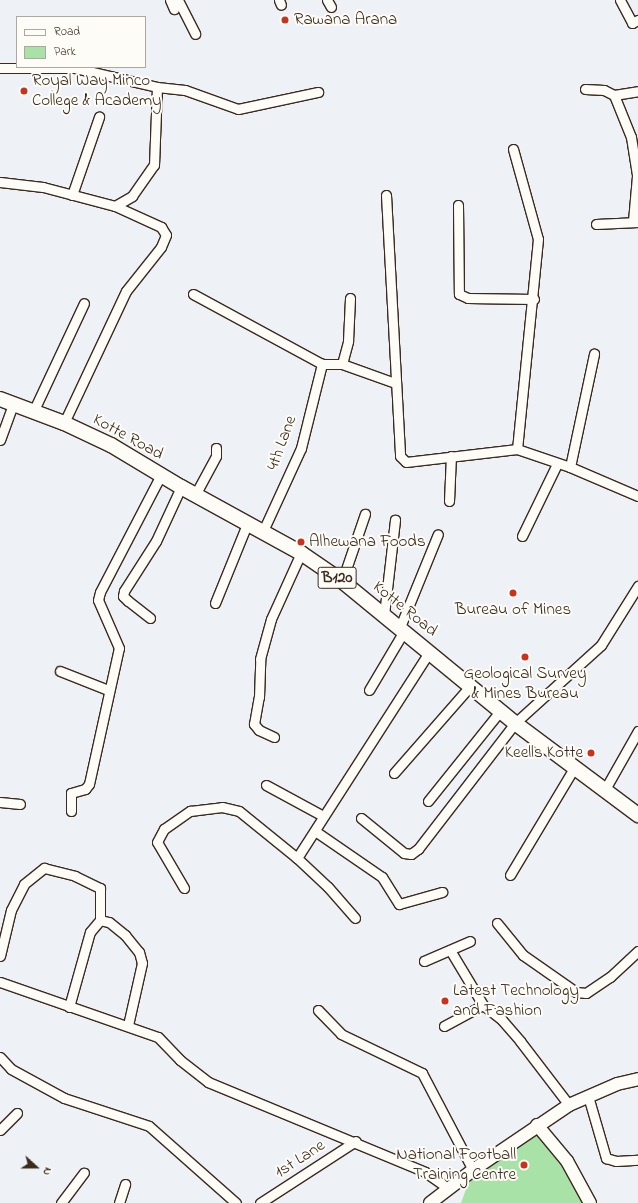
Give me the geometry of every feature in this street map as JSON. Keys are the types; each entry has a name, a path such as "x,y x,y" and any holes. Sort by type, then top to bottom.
{"main road":[{"name":"Kotte Road","path":"6,402 64,423 111,444 181,487 300,552 342,581 515,722 604,791 638,815"}],"street":[{"path":"170,0 174,10"},
{"path":"178,0 195,34"},
{"path":"620,0 632,23 638,20"},
{"path":"0,68 75,68 157,87 185,90 238,109 318,92"},
{"path":"115,206 132,196 154,166 157,87"},
{"path":"585,89 604,90 614,95 638,91"},
{"path":"596,224 636,222 637,176 631,137 614,95"},
{"path":"72,195 99,117"},
{"path":"513,149 538,239 534,299 517,449"},
{"path":"0,182 43,187 115,206 160,227 166,235 161,247 126,291 64,423"},
{"path":"386,195 400,456 406,462 517,449 557,464 570,467 638,496"},
{"path":"458,205 459,294 468,298 534,299"},
{"path":"193,294 322,364 342,364 395,383"},
{"path":"342,364 348,341 350,298"},
{"path":"33,412 84,303"},
{"path":"570,467 594,354"},
{"name":"4th Lane","path":"263,531 301,448 322,364"},
{"path":"0,440 6,402"},
{"path":"195,495 216,456 216,448"},
{"path":"449,501 451,456"},
{"path":"522,536 557,464"},
{"path":"71,811 71,793 86,789 88,784 108,690 119,648 98,600 100,592 161,475"},
{"path":"150,618 123,596 124,591 156,541 181,487"},
{"path":"342,581 365,514"},
{"path":"384,615 395,520"},
{"path":"215,603 248,524"},
{"path":"369,690 402,629 438,534"},
{"path":"274,737 259,730 254,724 259,697 260,659 271,619 300,552"},
{"path":"361,818 404,853 411,854 418,849 515,722 601,645 636,598 638,586"},
{"path":"297,858 429,652"},
{"path":"60,671 108,690"},
{"path":"394,773 471,685"},
{"path":"428,801 501,710"},
{"path":"604,791 638,731"},
{"path":"510,875 574,768"},
{"path":"266,785 323,816"},
{"path":"0,802 20,804"},
{"path":"184,888 157,842 164,829 190,811 222,807 239,811 297,858 328,887 355,918"},
{"path":"314,831 382,877 399,904 442,892"},
{"path":"0,956 11,910 24,884 44,868 75,876 100,888 100,920 90,932 69,1007"},
{"path":"100,920 108,922 125,935 139,952 142,963 128,1025"},
{"path":"497,923 523,955 576,992 586,992 610,977 638,951"},
{"path":"424,961 470,941"},
{"path":"450,950 483,1005 502,1020 516,1036 569,1105"},
{"path":"0,982 69,1007 128,1025 158,1037 180,1060 208,1082 356,1141 425,1172 449,1189"},
{"path":"444,1026 483,1005"},
{"path":"318,1010 342,1034 422,1073 472,1170"},
{"path":"0,1057 11,1069 64,1098 149,1126 236,1203"},
{"path":"430,1203 472,1170 569,1105 588,1096 638,1079"},
{"path":"588,1096 606,1158 616,1161 638,1160"},
{"path":"0,1130 17,1113"},
{"path":"537,1125 567,1161 590,1203"},
{"name":"1st Lane","path":"260,1203 356,1141"},
{"path":"61,1203 84,1173"},
{"path":"119,1203 125,1184"}],"green space":[{"name":"National Football Training Centre","path":"537,1125 590,1203 461,1203 473,1170"}],"place":[{"name":"Rawana Arana","path":"285,20"},
{"name":"Royal Way Minco College & Academy","path":"24,91"},
{"name":"Alhewana Foods","path":"301,542"},
{"name":"Bureau of Mines","path":"513,593"},
{"name":"Geological Survey & Mines Bureau","path":"525,657"},
{"name":"Keells Kotte","path":"591,753"},
{"name":"Latest Technology and Fashion","path":"445,1001"},
{"name":"National Football Training Centre","path":"524,1165"}]}
